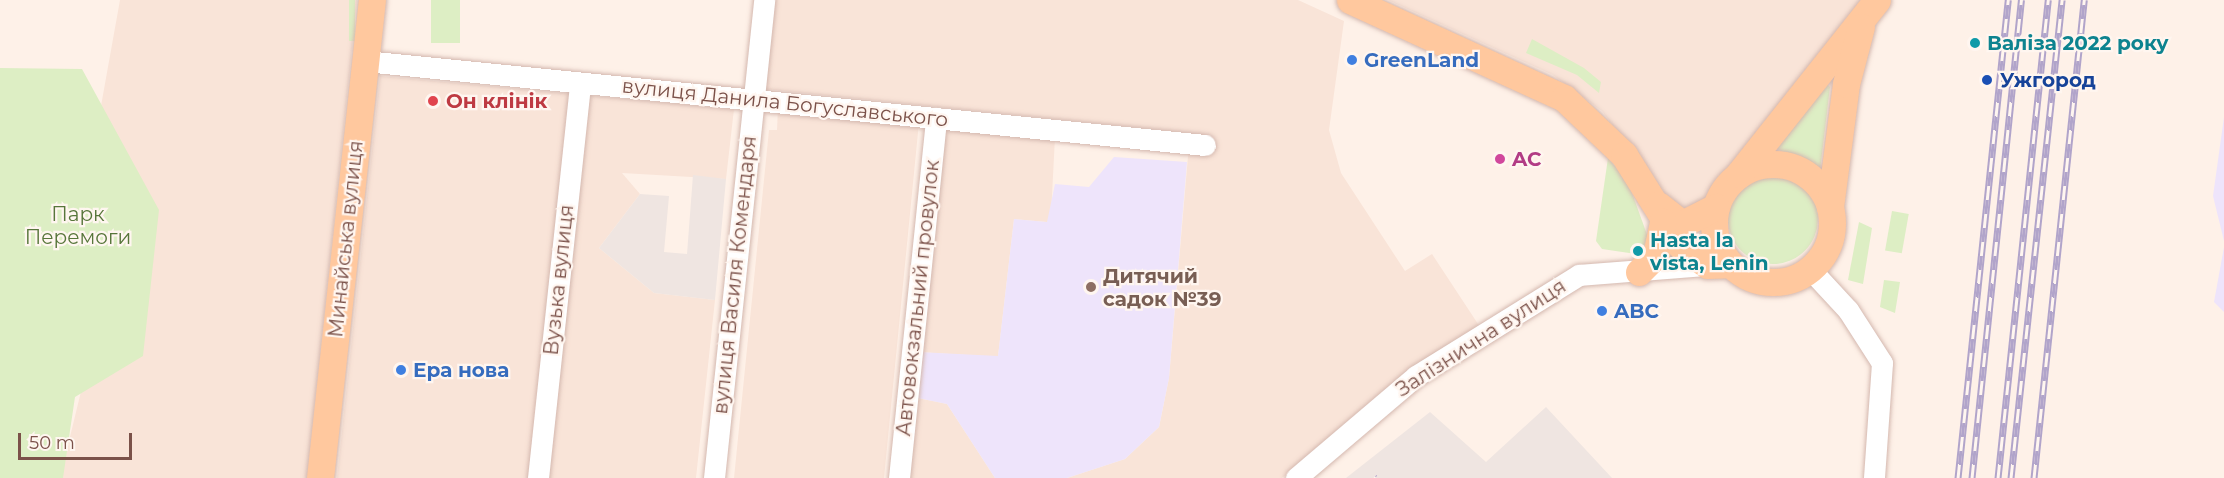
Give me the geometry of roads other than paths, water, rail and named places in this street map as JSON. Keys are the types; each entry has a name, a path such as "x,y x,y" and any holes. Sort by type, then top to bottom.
{"main road":[{"name":"Минайська вулиця","path":"320,478 372,0"},
{"path":"1350,0 1564,98 1605,133 1681,246 1750,277 1773,282 1810,269 1827,247 1846,84 1863,23"},
{"path":"1659,212 1682,224 1716,207 1738,175 1863,23 1877,0"},
{"path":"1738,175 1768,164 1792,167 1813,179 1830,207"},
{"path":"1716,207 1714,232 1719,264"},
{"path":"1639,272 1656,255 1659,212"}],"street":[{"name":"вулиця Василя Комендаря","path":"714,478 764,0"},
{"name":"вулиця Данила Богуславського","path":"365,62 1205,145"},
{"name":"Вузька вулиця","path":"538,478 580,83"},
{"name":"Автовокзальний провулок","path":"899,478 936,118"},
{"name":"Залізнична вулиця","path":"1296,478 1416,376 1578,275 1719,264"},
{"path":"1810,269 1848,310 1882,363 1874,478"}],"railway":[{"path":"1958,478 2008,0"},
{"path":"1972,478 2021,0"},
{"path":"1998,478 2048,0"},
{"path":"2011,478 2062,0"},
{"path":"2034,478 2084,0"}],"place":[{"name":"Валіза 2022 року","path":"1975,43"},
{"name":"GreenLand","path":"1352,60"},
{"name":"Ужгород","path":"1987,80"},
{"name":"Он клінік","path":"433,101"},
{"name":"AC","path":"1500,159"},
{"name":"Hasta la vista, Lenin","path":"1638,251"},
{"name":"Дитячий садок №39","path":"1091,287"},
{"name":"ABC","path":"1602,311"},
{"name":"Ера нова","path":"401,370"}],"park label":[{"name":"Парк Перемоги","path":"78,226"}]}
